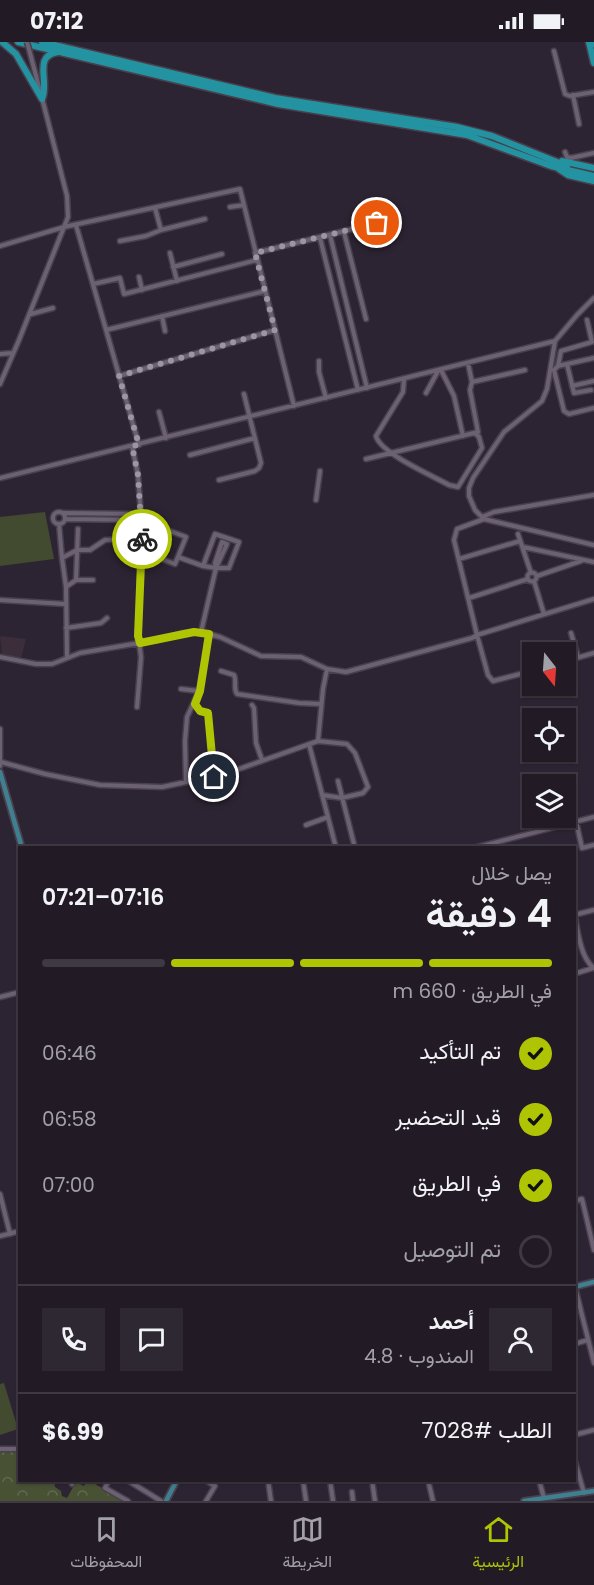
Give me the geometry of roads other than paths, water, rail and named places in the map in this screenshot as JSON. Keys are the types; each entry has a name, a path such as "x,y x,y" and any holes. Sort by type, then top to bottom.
{"highway":[{"path":"2,42 16,54 42,99"},
{"path":"18,42 56,46 275,98 457,127 492,136 552,162 594,172"},
{"path":"42,42 286,106 467,135 558,168 594,172"},
{"path":"589,42 594,63"},
{"path":"42,99 45,90 43,61 56,46"},
{"path":"552,162 575,160 594,172"},
{"path":"558,168 568,175 594,181"}],"main road":[{"path":"0,772 21,846"},
{"path":"576,1287 594,1282"},
{"path":"166,1501 176,1482"},
{"path":"524,1501 594,1491"}],"street":[{"path":"0,384 68,217 67,196 27,42"},
{"path":"554,51 563,90 567,95 594,92"},
{"path":"573,96 579,124"},
{"path":"565,152 567,157 575,160 594,153"},
{"path":"0,246 76,225 240,189 294,406"},
{"path":"230,207 244,205"},
{"path":"155,208 161,230"},
{"path":"120,241 205,219"},
{"path":"255,253 377,223"},
{"path":"76,225 139,445"},
{"path":"344,232 366,319"},
{"path":"330,235 367,388"},
{"path":"320,238 358,390"},
{"path":"170,253 177,281"},
{"path":"173,267 222,254"},
{"path":"93,284 120,278 124,294 257,260"},
{"path":"139,277 142,290"},
{"path":"106,330 265,291"},
{"path":"594,298 555,342 547,389 542,401 504,432 470,483 469,492 471,501 483,518 594,545"},
{"path":"30,314 53,308"},
{"path":"162,316 165,331"},
{"path":"587,320 591,342 561,351 558,366 554,370 564,411 569,414 594,408"},
{"path":"119,376 275,330"},
{"path":"0,478 555,342"},
{"path":"0,354 13,353"},
{"path":"558,366 594,358"},
{"path":"319,361 319,372 326,398"},
{"path":"366,459 475,433 479,429 470,390 472,382 468,363"},
{"path":"567,364 576,394 591,390"},
{"path":"426,393 440,370"},
{"path":"440,370 454,396 463,436"},
{"path":"472,382 525,370"},
{"path":"404,379 403,392 376,436 378,443 449,485 458,487 482,448 479,437 475,433"},
{"path":"572,386 594,381"},
{"path":"219,480 259,468 261,463 244,393"},
{"path":"159,412 166,438"},
{"path":"190,455 255,438"},
{"path":"132,446 138,475 141,514 138,707"},
{"path":"316,500 320,471"},
{"path":"522,674 493,681 488,675 454,540 457,529 494,512 594,495"},
{"path":"67,657 66,587 59,524 53,517 58,512 141,514"},
{"path":"63,513 65,519"},
{"path":"59,524 65,519 141,520"},
{"path":"76,580 78,529"},
{"path":"170,531 186,537 178,557 175,564 159,558 170,531"},
{"path":"178,557 203,566 229,568 239,542 215,534 203,566"},
{"path":"518,534 531,573 528,579"},
{"path":"62,558 77,550 90,550 105,540 126,539"},
{"path":"459,559 520,541"},
{"path":"201,632 216,568 227,544 222,542 215,563 216,568"},
{"path":"523,547 594,562"},
{"path":"544,614 534,581 537,576 583,560"},
{"path":"531,573 537,576"},
{"path":"469,598 528,579 534,581"},
{"path":"66,587 76,580 93,580"},
{"path":"0,600 65,604"},
{"path":"0,657 48,664 67,657 184,633 201,632 261,656 301,657 327,669 345,672 472,638 544,614 594,601"},
{"path":"66,628 100,623 107,618"},
{"path":"572,633 579,657"},
{"path":"186,782 187,717 200,691 209,634"},
{"path":"576,658 594,652"},
{"path":"318,741 327,669"},
{"path":"221,671 234,675 237,694 321,704"},
{"path":"181,689 200,691"},
{"path":"195,704 200,711 208,713 214,777"},
{"path":"252,705 256,743 262,760"},
{"path":"0,729 1,764 100,785 162,787 214,777 318,741 347,744 355,753 368,787 363,793 342,798 322,795"},
{"path":"309,744 335,846"},
{"path":"338,780 354,846"},
{"path":"306,825 328,817"},
{"path":"594,817 576,821 582,848 594,845"},
{"path":"482,846 550,828"},
{"path":"576,915 594,910"},
{"path":"576,920 581,946 593,968 576,973"},
{"path":"0,997 18,992"},
{"path":"0,1194 10,1234"},
{"path":"576,1201 582,1199 594,1250"},
{"path":"0,1236 18,1232"},
{"path":"576,1291 594,1363"},
{"path":"576,1343 588,1340"},
{"path":"576,1434 594,1430"},
{"path":"0,1449 18,1449"},
{"path":"576,1468 584,1492"},
{"path":"108,1482 105,1488 128,1501"},
{"path":"206,1501 215,1486 208,1482"},
{"path":"268,1482 270,1501"},
{"path":"303,1482 306,1501"},
{"path":"330,1482 333,1501"},
{"path":"372,1482 375,1501"},
{"path":"428,1482 433,1501"},
{"path":"540,1482 544,1498"},
{"path":"136,1483 161,1501"},
{"path":"352,1492 353,1501"}]}
